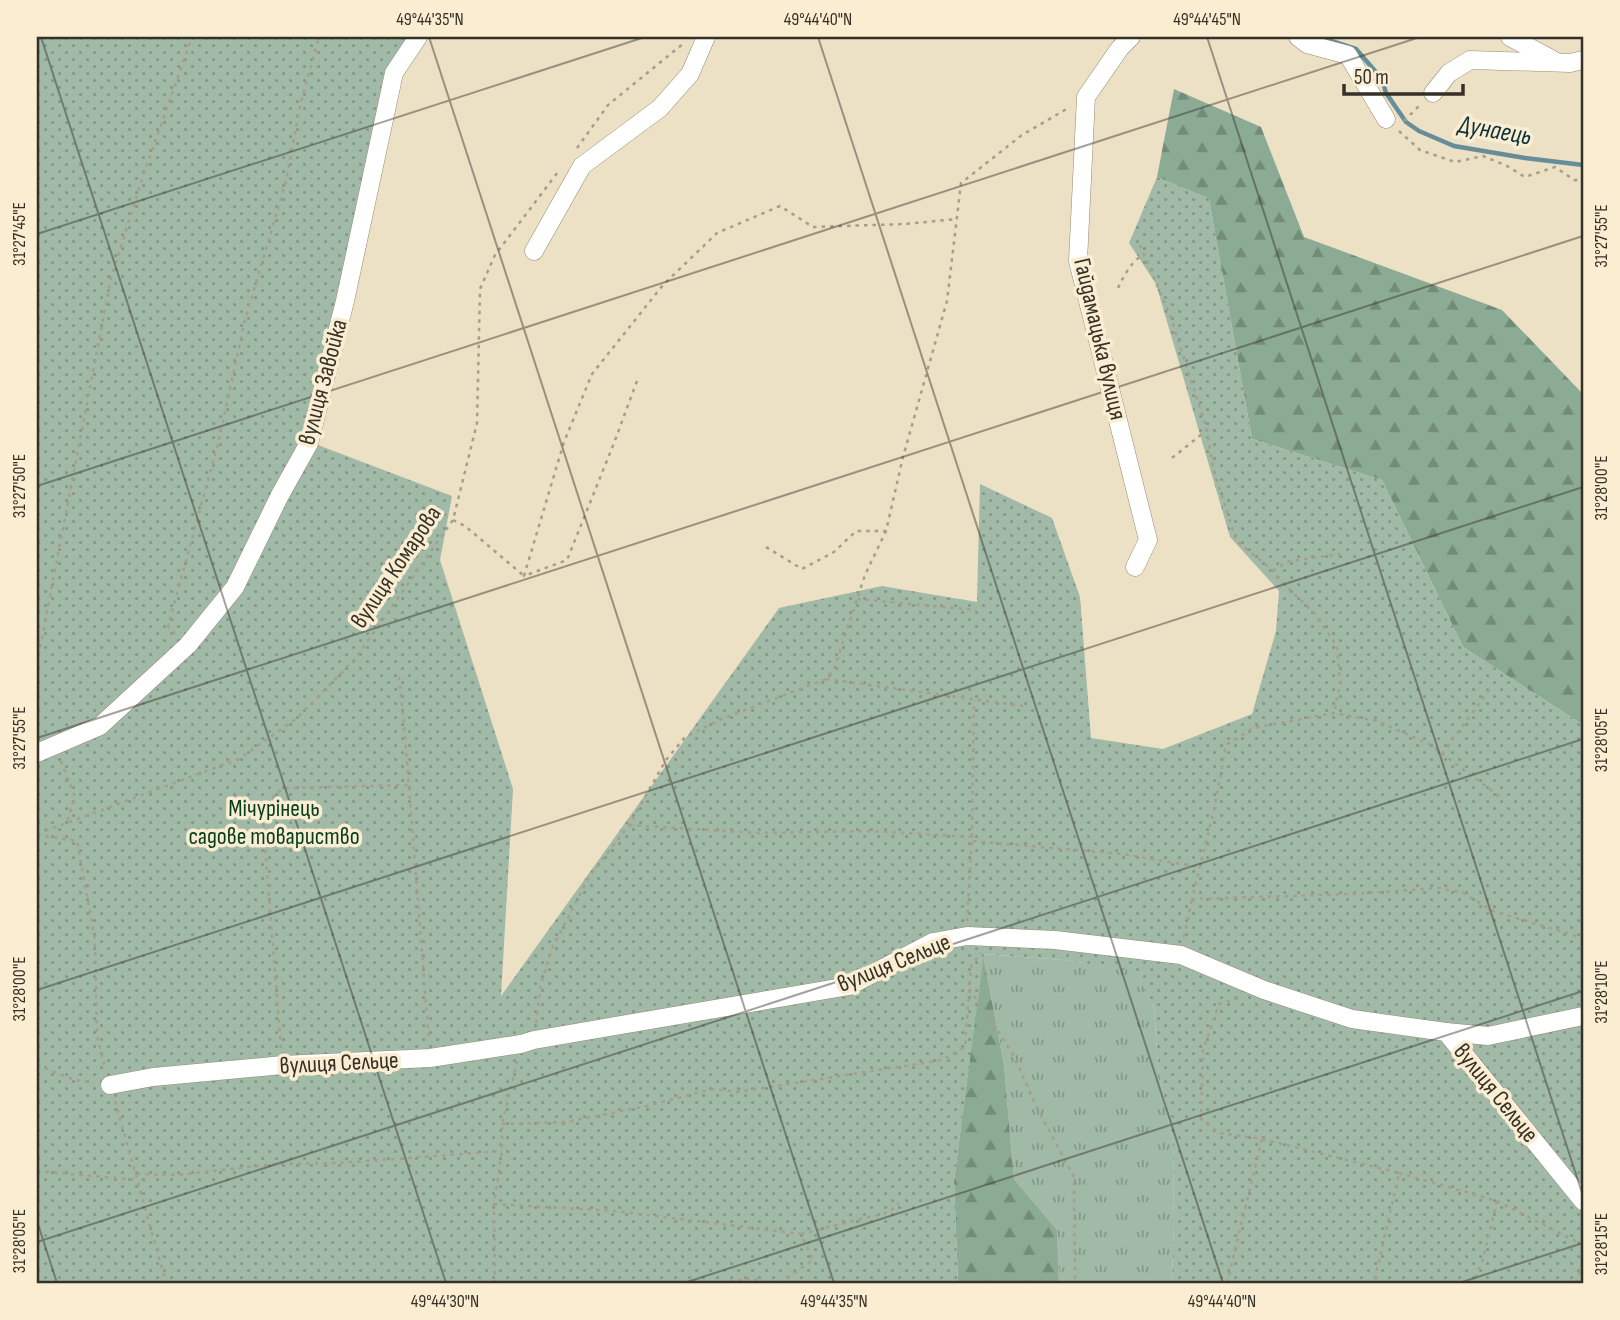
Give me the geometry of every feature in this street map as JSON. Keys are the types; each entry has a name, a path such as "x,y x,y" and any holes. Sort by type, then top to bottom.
{"street":[{"name":"вулиця Завойка","path":"37,753 100,726 188,645 235,587 309,443 345,301 394,73 418,37"},
{"path":"534,251 582,166 660,108 690,74 706,37"},
{"path":"1087,97 1120,48 1131,37"},
{"path":"1297,37 1307,44 1348,55 1393,122"},
{"path":"1510,37 1556,62"},
{"path":"1433,93 1448,73 1471,60 1570,63 1583,60"},
{"name":"Гайдамацька вулиця","path":"1087,97 1078,261 1148,540 1135,567"},
{"name":"вулиця Сельце","path":"110,1085 153,1077 283,1065 430,1058 849,986 933,942 967,936 1055,940 1181,954 1264,990 1352,1019 1446,1032 1583,1201"},
{"path":"1446,1032 1488,1036 1583,1016"}],"path":[{"path":"37,664 111,278 144,173 192,37"},
{"path":"188,645 168,626 218,444 245,320 286,181 300,106 319,37"},
{"path":"576,148 608,105 692,37"},
{"path":"826,679 834,669 865,575 886,531 903,457 947,301 961,183 1022,135 1087,97"},
{"path":"1416,110 1393,122 1420,150 1455,162 1483,156 1525,177 1555,167 1574,180 1583,181"},
{"name":"вулиця Комарова","path":"37,835 239,760 297,718 355,659 453,520 477,423 480,289 495,255 560,170"},
{"path":"524,576 564,443 592,374 663,285 716,233 780,206 813,227 905,224 957,219"},
{"path":"1140,245 1171,318 1208,430 1213,468 1236,540 1273,571 1315,614 1337,646 1340,683 1334,713"},
{"path":"1118,288 1139,256 1144,254"},
{"path":"524,576 567,560 637,381"},
{"path":"1172,458 1208,430"},
{"path":"453,520 465,526 524,576"},
{"path":"766,547 802,569 834,552 856,531 886,531"},
{"path":"1273,571 1286,562 1340,555"},
{"path":"857,599 976,610"},
{"path":"399,677 430,1058"},
{"path":"495,1283 495,1204 502,1151 502,1124 508,1093 528,1042 552,948 589,877 629,825 666,760 685,737 724,718 826,679 1023,706"},
{"path":"1442,754 1492,686"},
{"path":"967,936 972,839 974,699"},
{"path":"1181,954 1226,745 1253,728 1334,713 1377,721 1429,744 1499,796"},
{"path":"55,745 75,797 67,823"},
{"path":"283,1065 261,808 283,788 409,785"},
{"path":"629,825 756,833 871,831 1122,854 1199,867"},
{"path":"37,835 77,841 95,939 97,1035 166,1283"},
{"path":"1192,900 1438,888 1463,893 1493,911 1583,938"},
{"path":"502,1124 566,1122 647,1106 712,1089 737,1092 942,1060 965,1047 971,966 993,937"},
{"path":"969,989 1013,1056 1074,1177 1075,1283"},
{"path":"1264,990 1219,1004 1203,1050 1201,1119 1219,1133 1262,1139 1497,1201 1583,1245"},
{"path":"37,1065 75,1080 110,1085"},
{"path":"1227,1283 1262,1139"},
{"path":"136,1174 179,1175 274,1164 340,1163 502,1151"},
{"path":"37,1171 138,1180"},
{"path":"1374,1283 1399,1173"},
{"path":"1472,1283 1482,1263 1497,1201"},
{"path":"495,1204 616,1211 801,1234 889,1212 899,1203"},
{"path":"780,1283 813,1260 801,1234"},
{"path":"1576,1283 1583,1262"},
{"path":"721,1283 751,1278 768,1283"}],"green space":[{"name":"Мічурінець садове товариство","path":"37,37 418,37 394,73 310,442 452,496 440,560 513,789 501,996 779,608 882,586 977,602 980,484 1052,518 1080,597 1091,738 1163,749 1252,714 1276,631 1279,591 1230,537 1156,284 1129,243 1157,177 1209,198 1252,439 1382,480 1463,647 1580,723 1583,720 1583,1283 1172,1283 1173,1144 1158,1067 1154,1008 1135,971 1063,960 984,954 954,1181 958,1283 37,1283"},
{"path":"1174,89 1261,127 1304,237 1502,310 1583,394 1583,720 1580,723 1463,647 1382,480 1252,439 1209,199 1157,177"},
{"path":"983,954 1063,960 1135,970 1154,1008 1158,1067 1173,1144 1172,1283 1059,1283 1057,1230 1014,1179 1004,1065"},
{"path":"983,954 1004,1065 1014,1179 1057,1230 1059,1283 958,1283 954,1181"}],"waterway":[{"name":"Дунаець","path":"1319,37 1356,49 1382,79 1386,93 1406,122 1419,131 1454,146 1583,165"}]}
